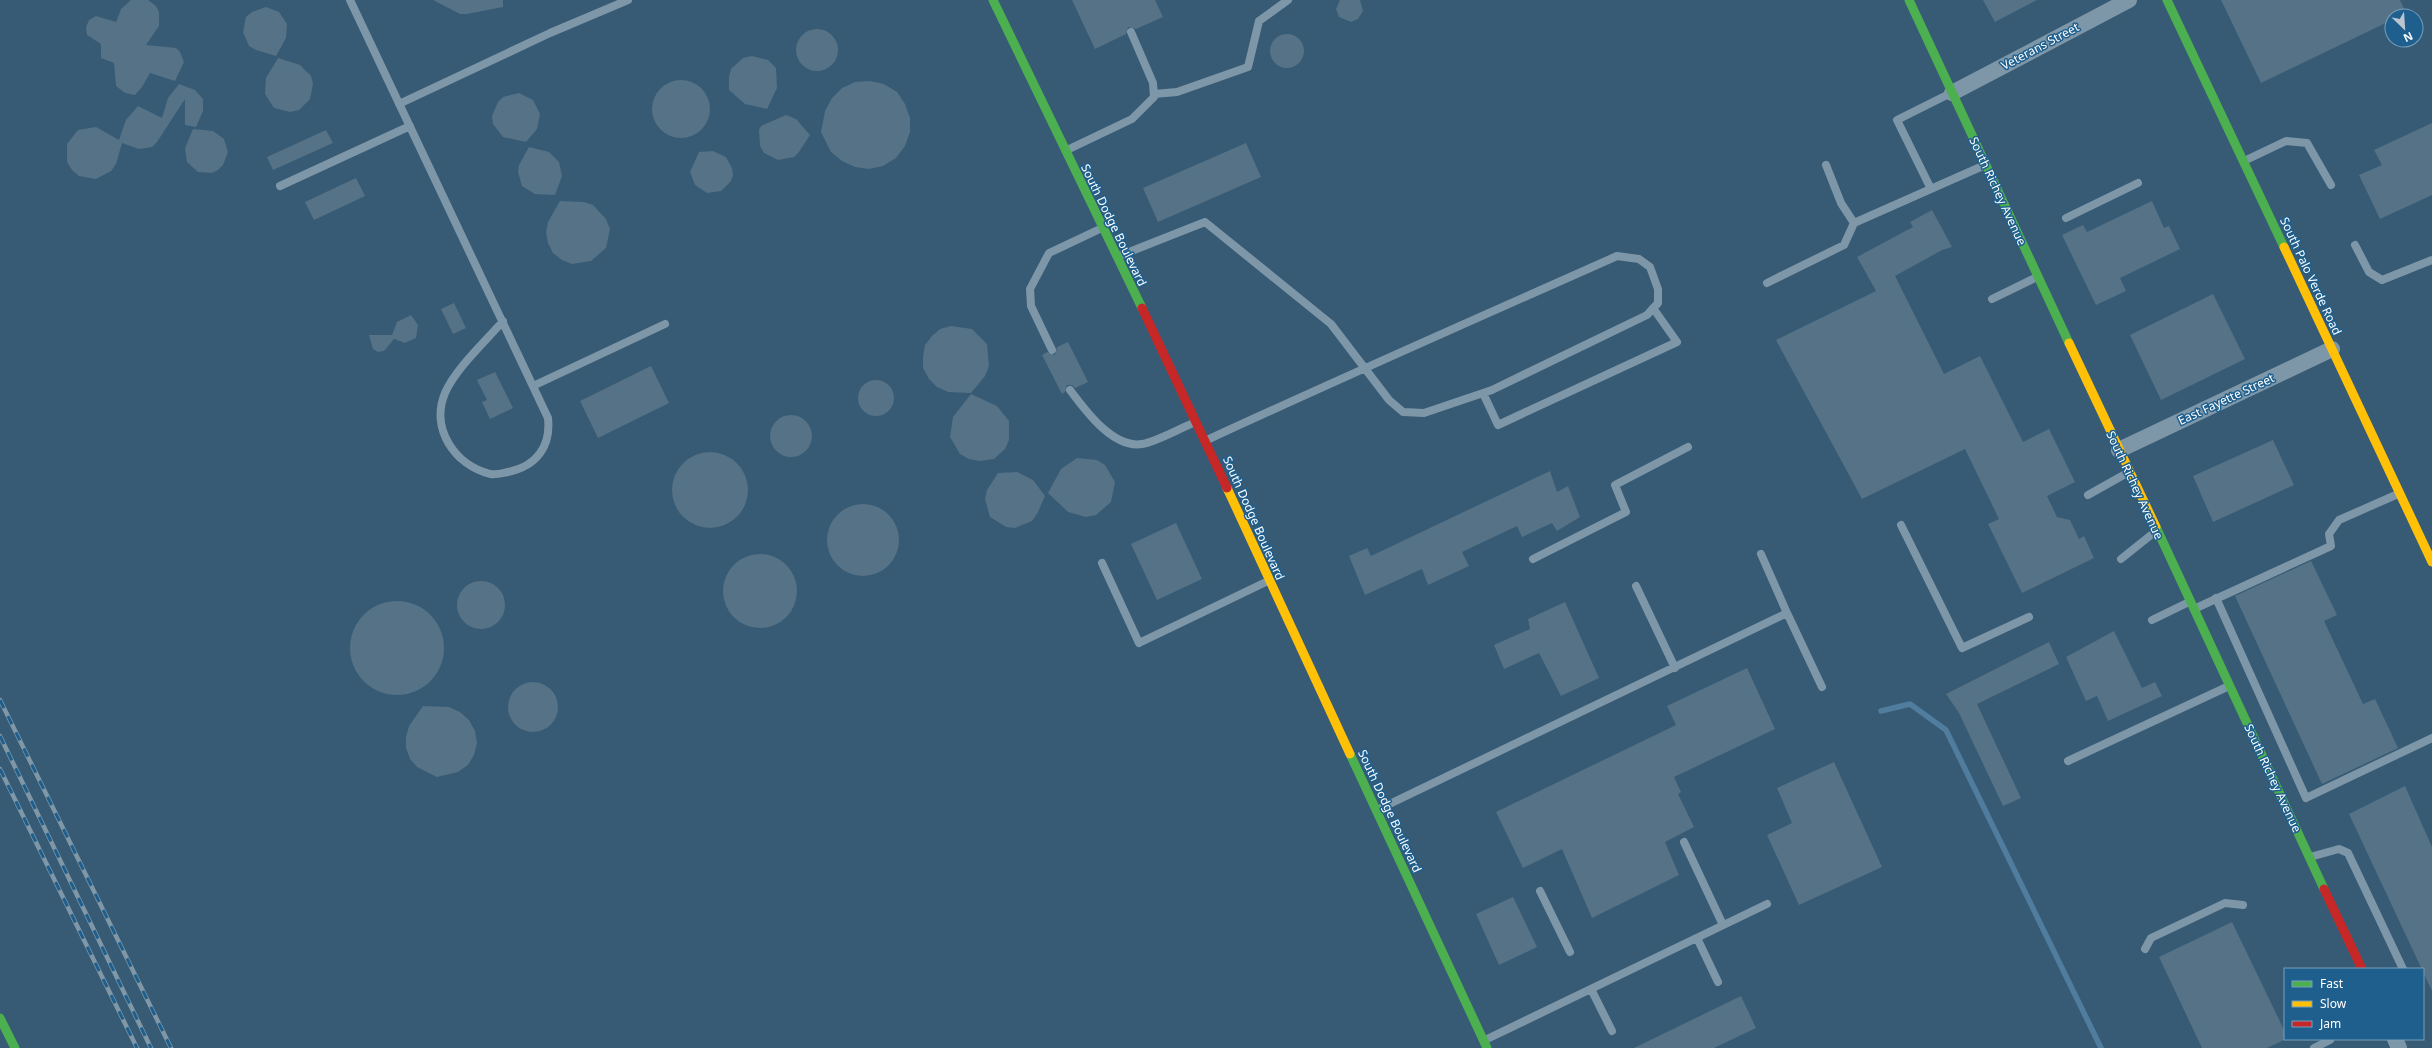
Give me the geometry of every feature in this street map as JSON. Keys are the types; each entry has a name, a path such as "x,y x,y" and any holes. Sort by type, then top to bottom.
{"street":[{"name":"South Dodge Boulevard","path":"993,0 1064,151 1206,440 1268,581 1485,1044"},
{"name":"South Richey Avenue","path":"1908,0 2362,968"},
{"name":"Veterans Street","path":"1952,93 2129,0"},
{"name":"South Palo Verde Road","path":"2167,0 2432,562"},
{"name":"East Fayette Street","path":"2119,450 2332,349"},
{"path":"0,1018 15,1048"}],"lane":[{"path":"350,0 503,321 548,418 550,434 540,456 520,470 492,475 468,466 453,452 444,436 440,415 445,393 455,377 503,321"},
{"path":"399,104 550,33 628,0"},
{"path":"1154,94 1177,92 1248,67 1259,21 1288,0"},
{"path":"1064,151 1132,119 1154,97 1153,83 1131,32"},
{"path":"1931,189 1897,120 1952,93"},
{"path":"280,186 410,126"},
{"path":"2243,161 2286,141 2307,144 2331,185"},
{"path":"1826,165 1841,203 1854,223"},
{"path":"1767,283 1844,245 1854,223 1986,165"},
{"path":"2066,218 2138,182"},
{"path":"1116,257 1205,222 1331,324 1366,368 1388,400 1403,412 1424,413 1483,393 1647,315 1658,303 1658,289 1650,267 1639,258 1618,256 1366,368 1206,440"},
{"path":"1052,350 1031,306 1030,289 1049,253 1102,227"},
{"path":"2355,245 2369,272 2382,280 2432,260"},
{"path":"1992,299 2038,276"},
{"path":"1483,393 1498,425 1677,342 1653,308"},
{"path":"533,386 665,324"},
{"path":"1070,390 1090,418 1120,441 1142,444 1197,421"},
{"path":"1533,559 1626,512 1615,485 1688,447"},
{"path":"2088,495 2130,472"},
{"path":"2152,620 2216,598 2331,546 2329,534 2339,520 2400,493"},
{"path":"1901,525 1962,648 2029,617"},
{"path":"2121,560 2157,530"},
{"path":"1761,554 1822,687"},
{"path":"1102,563 1139,643 1268,581"},
{"path":"1636,586 1675,668"},
{"path":"2216,598 2306,798 2432,738"},
{"path":"1376,811 1787,613"},
{"path":"2068,762 2230,686"},
{"path":"1684,842 1723,925"},
{"path":"2310,857 2339,849 2348,853 2403,968"},
{"path":"1540,891 1570,952"},
{"path":"2145,949 2152,938 2225,903 2243,905"},
{"path":"1485,1044 1591,989 1767,904"},
{"path":"1697,938 1718,982"},
{"path":"1591,989 1612,1031"},
{"path":"2314,1048 2330,1040"}],"building":[{"path":"131,0 148,0 156,6 159,12 159,26 146,45 176,48 180,52 184,62 175,81 150,73 142,87 135,95 125,93 116,86 114,63 101,58 101,44 87,35 86,27 89,20 96,16 116,22 121,9"},
{"path":"433,0 503,0 503,7 460,14"},
{"path":"1072,0 1155,0 1163,17 1136,29 1128,27 1126,34 1095,49"},
{"path":"1340,0 1360,0 1363,11 1358,19 1351,22 1339,17 1336,9"},
{"path":"1983,0 2037,0 1995,22"},
{"path":"2221,0 2400,0 2404,8 2384,8 2384,24 2261,83"},
{"path":"266,7 279,12 287,24 286,38 276,56 256,50 249,46 243,32 246,17 252,12"},
{"path":"817,29 832,35 838,50 832,65 817,71 802,65 796,50 802,35"},
{"path":"1284,34 1290,34 1299,39 1303,45 1303,57 1299,63 1290,68 1284,68 1275,63 1270,54 1270,48 1275,39"},
{"path":"752,56 768,60 776,68 777,88 767,109 745,104 729,90 729,77 731,69 743,58"},
{"path":"278,58 300,65 311,76 313,84 310,99 299,110 290,112 274,108 265,94 266,78"},
{"path":"675,80 687,80 702,88 710,103 710,115 702,130 687,138 675,138 660,130 652,115 652,103 660,88"},
{"path":"870,81 884,84 897,92 905,104 910,118 910,132 905,146 896,158 883,166 869,169 855,167 842,161 831,152 821,132 825,111 832,98 842,88 855,82"},
{"path":"179,84 195,90 203,99 203,111 196,127 185,125 185,99 157,142 152,147 139,149 122,143 116,164 111,171 96,179 79,176 72,170 67,162 67,144 78,130 96,127 119,140 126,120 138,106 162,118 168,98"},
{"path":"519,93 533,100 540,114 537,129 526,142 503,137 493,124 492,116 498,102 503,97"},
{"path":"786,115 796,119 810,135 794,157 778,160 764,153 760,146 759,130 761,126"},
{"path":"2432,123 2432,195 2380,219 2359,175 2382,165 2374,150"},
{"path":"193,129 213,131 224,139 228,152 223,165 218,170 212,173 198,172 187,162 185,148"},
{"path":"326,130 333,143 273,170 267,157"},
{"path":"1246,143 1261,177 1158,222 1143,188"},
{"path":"529,147 549,152 559,162 562,176 555,195 535,194 522,186 518,172 519,165"},
{"path":"713,151 726,157 732,168 733,175 731,181 721,191 707,193 695,185 690,172 699,152"},
{"path":"356,178 365,196 314,220 305,202"},
{"path":"560,201 584,202 593,205 606,219 610,229 606,248 591,261 572,264 562,260 553,253 548,243 546,232 548,222"},
{"path":"2152,201 2164,228 2169,226 2180,249 2120,278 2126,291 2096,305 2062,235 2083,225 2087,232"},
{"path":"1932,210 1952,247 1942,250 1895,276 1944,374 1980,356 2023,442 2049,429 2075,482 2047,496 2057,517 2070,520 2079,539 2084,536 2094,558 2022,593 1988,524 1999,519 1965,449 1862,499 1776,340 1876,291 1857,257 1913,227 1910,222"},
{"path":"2213,294 2245,359 2161,400 2130,335"},
{"path":"454,303 466,328 453,334 441,309"},
{"path":"411,315 418,325 416,338 405,343 394,339 384,351 378,352 373,349 369,335 392,335 397,322"},
{"path":"951,326 972,329 987,344 989,366 985,376 971,393 948,392 937,387 929,379 923,368 925,345 940,329"},
{"path":"1068,342 1088,382 1075,388 1072,385 1067,385 1065,392 1062,394 1042,355 1047,352 1055,355 1057,347"},
{"path":"651,366 669,403 598,438 580,401"},
{"path":"495,372 513,408 490,419 482,402 487,400 477,380"},
{"path":"876,380 886,383 891,388 894,398 891,408 886,413 876,416 866,413 861,408 858,398 861,388 866,383"},
{"path":"971,394 997,406 1009,421 1009,440 1005,449 994,459 979,461 969,459 960,454 950,437 953,417"},
{"path":"787,415 795,415 803,418 809,424 812,436 809,448 803,454 795,457 787,457 779,454 773,448 770,440 770,432 773,424 779,418"},
{"path":"2273,440 2294,485 2213,522 2193,476"},
{"path":"710,452 725,455 737,463 745,475 748,490 745,505 737,517 725,525 710,528 695,525 683,517 675,505 672,490 675,475 683,463 695,455"},
{"path":"1077,458 1097,460 1105,465 1115,482 1111,502 1096,515 1086,517 1068,512 1048,493 1061,469"},
{"path":"1550,471 1557,492 1568,486 1580,517 1557,531 1552,523 1522,537 1517,526 1462,552 1469,566 1428,585 1422,569 1365,595 1349,556 1367,548 1371,556"},
{"path":"1017,472 1033,480 1045,496 1037,514 1032,521 1015,528 1006,527 990,517 985,499 987,490 998,473"},
{"path":"856,504 870,504 877,506 889,514 897,526 899,540 897,554 889,566 877,574 870,576 856,576 849,574 837,566 829,554 827,547 827,533 829,526 837,514 849,506"},
{"path":"1176,523 1202,579 1157,600 1131,544"},
{"path":"760,554 774,557 786,565 794,577 797,591 794,605 786,617 774,625 760,628 746,625 734,617 726,605 723,591 726,577 734,565 746,557"},
{"path":"2311,561 2337,615 2324,621 2363,704 2375,699 2398,748 2322,784 2235,596"},
{"path":"481,581 490,583 498,588 503,596 505,605 503,614 498,622 490,627 481,629 472,627 464,622 459,614 457,605 459,596 464,588 472,583"},
{"path":"397,601 415,605 430,615 440,630 444,648 440,666 430,681 415,691 397,695 379,691 364,681 354,666 350,648 354,630 364,615 379,605"},
{"path":"1565,602 1599,678 1561,696 1539,653 1504,669 1494,645 1530,629 1528,619"},
{"path":"2114,631 2142,688 2155,682 2162,696 2108,721 2097,696 2086,701 2066,657"},
{"path":"2049,642 2059,664 1977,704 2021,798 2003,806 1959,713 1946,694"},
{"path":"1747,668 1775,729 1674,777 1681,792 1678,794 1694,827 1665,842 1679,875 1592,918 1562,849 1523,868 1496,812 1676,725 1667,706"},
{"path":"538,682 543,683 551,689 557,697 557,717 551,725 543,731 528,732 523,731 515,725 509,717 508,702 509,697 515,689 523,683"},
{"path":"423,706 449,707 460,712 469,720 475,731 477,743 474,755 468,765 458,772 437,777 417,767 410,759 406,748 406,737 409,726"},
{"path":"1834,762 1882,867 1799,905 1767,835 1792,823 1777,788"},
{"path":"2405,786 2432,847 2432,991 2424,974 2424,968 2421,968 2349,814"},
{"path":"1513,897 1537,947 1499,965 1476,914"},
{"path":"2232,922 2284,1030 2284,1040 2267,1048 2202,1048 2159,957"},
{"path":"1741,996 1756,1028 1714,1048 1634,1048"}],"waterway":[{"path":"1881,711 1910,704 1946,730 2101,1048"}],"railway":[{"path":"0,700 171,1048"},
{"path":"0,736 151,1048"},
{"path":"0,769 137,1048"}],"traffic: fast":[{"path":"993,0 1142,308"},
{"path":"1909,0 2069,343"},
{"path":"2167,0 2284,247"},
{"path":"2156,527 2324,889"},
{"path":"1350,754 1487,1048"},
{"path":"0,1018 15,1048"}],"traffic: slow":[{"path":"2284,247 2432,562"},
{"path":"2069,343 2156,527"},
{"path":"1227,488 1350,754"}],"traffic: jam":[{"path":"1142,308 1227,488"},
{"path":"2324,889 2362,968"}]}
